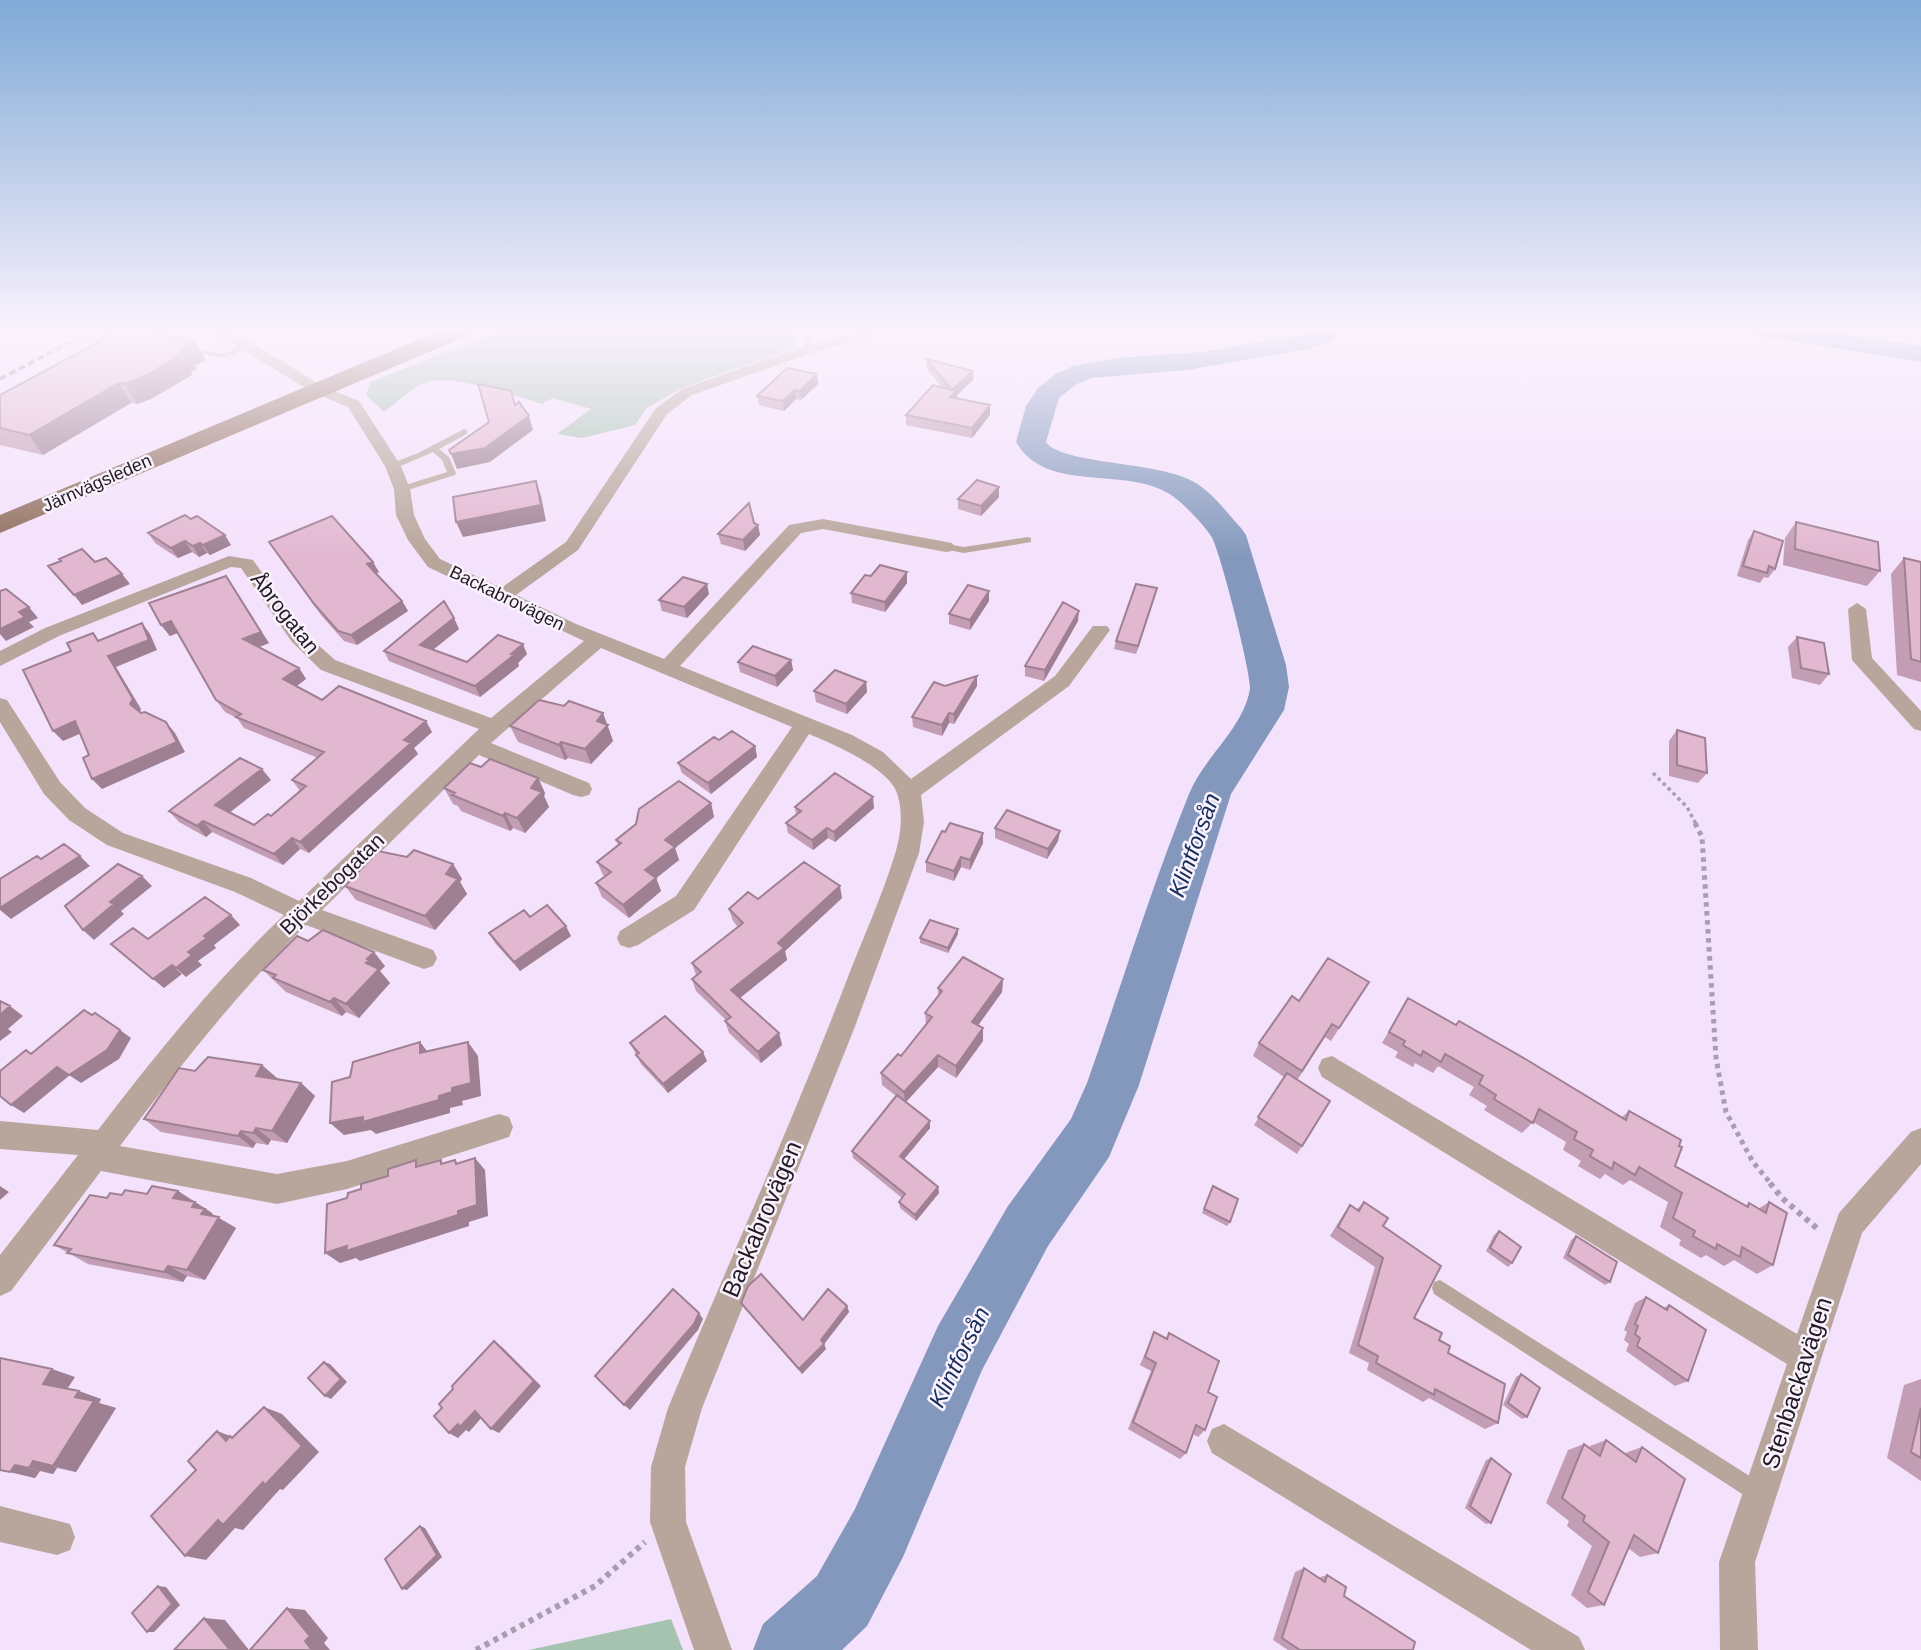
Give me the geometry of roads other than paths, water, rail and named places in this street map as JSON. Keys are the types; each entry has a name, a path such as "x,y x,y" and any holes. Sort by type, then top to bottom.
{"main road":[{"name":"Järnvägsleden","path":"0,525 278,405"}],"street":[{"name":"Backabrovägen","path":"355,405 398,477 405,515 417,540 434,563 598,640 845,740 875,758 898,777 909,792 913,822 908,853 836,1042 685,1408 668,1467 667,1522 709,1640"},
{"path":"502,596 572,545 592,519 661,411 669,405"},
{"path":"668,667 795,529 823,524 946,547"},
{"name":"Åbrogatan","path":"0,659 52,632 229,561 247,564 299,638 328,665 495,727"},
{"path":"1857,609 1862,660 1921,724"},
{"path":"909,792 1062,681 1100,630"},
{"name":"Björkebogatan","path":"0,1280 185,1038 254,960 475,745 598,640"},
{"path":"0,705 52,788 77,814 115,839 243,885 302,913 424,958"},
{"path":"629,938 685,903 806,724"},
{"path":"475,745 581,789"},
{"path":"1332,1068 1805,1357"},
{"path":"0,1135 100,1150 276,1189 346,1175 499,1128"},
{"name":"Stenbackavägen","path":"1739,1650 1737,1562 1850,1224 1921,1142"},
{"path":"1224,1441 1566,1650"},
{"path":"0,1524 57,1537"}],"lane":[{"path":"398,477 434,449 464,432"},
{"path":"398,477 452,473 446,459 434,449"},
{"path":"946,547 964,550 1028,540"},
{"path":"1440,1288 1760,1494"}],"waterway":[{"name":"Klintforsån","path":"789,1650 842,1601 879,1533 960,1348 1028,1226 1090,1138 1113,1085 1211,791 1264,710 1270,687 1267,665 1229,535 1188,492 1162,480 1055,462 1037,452 1031,442 1042,405"}]}
